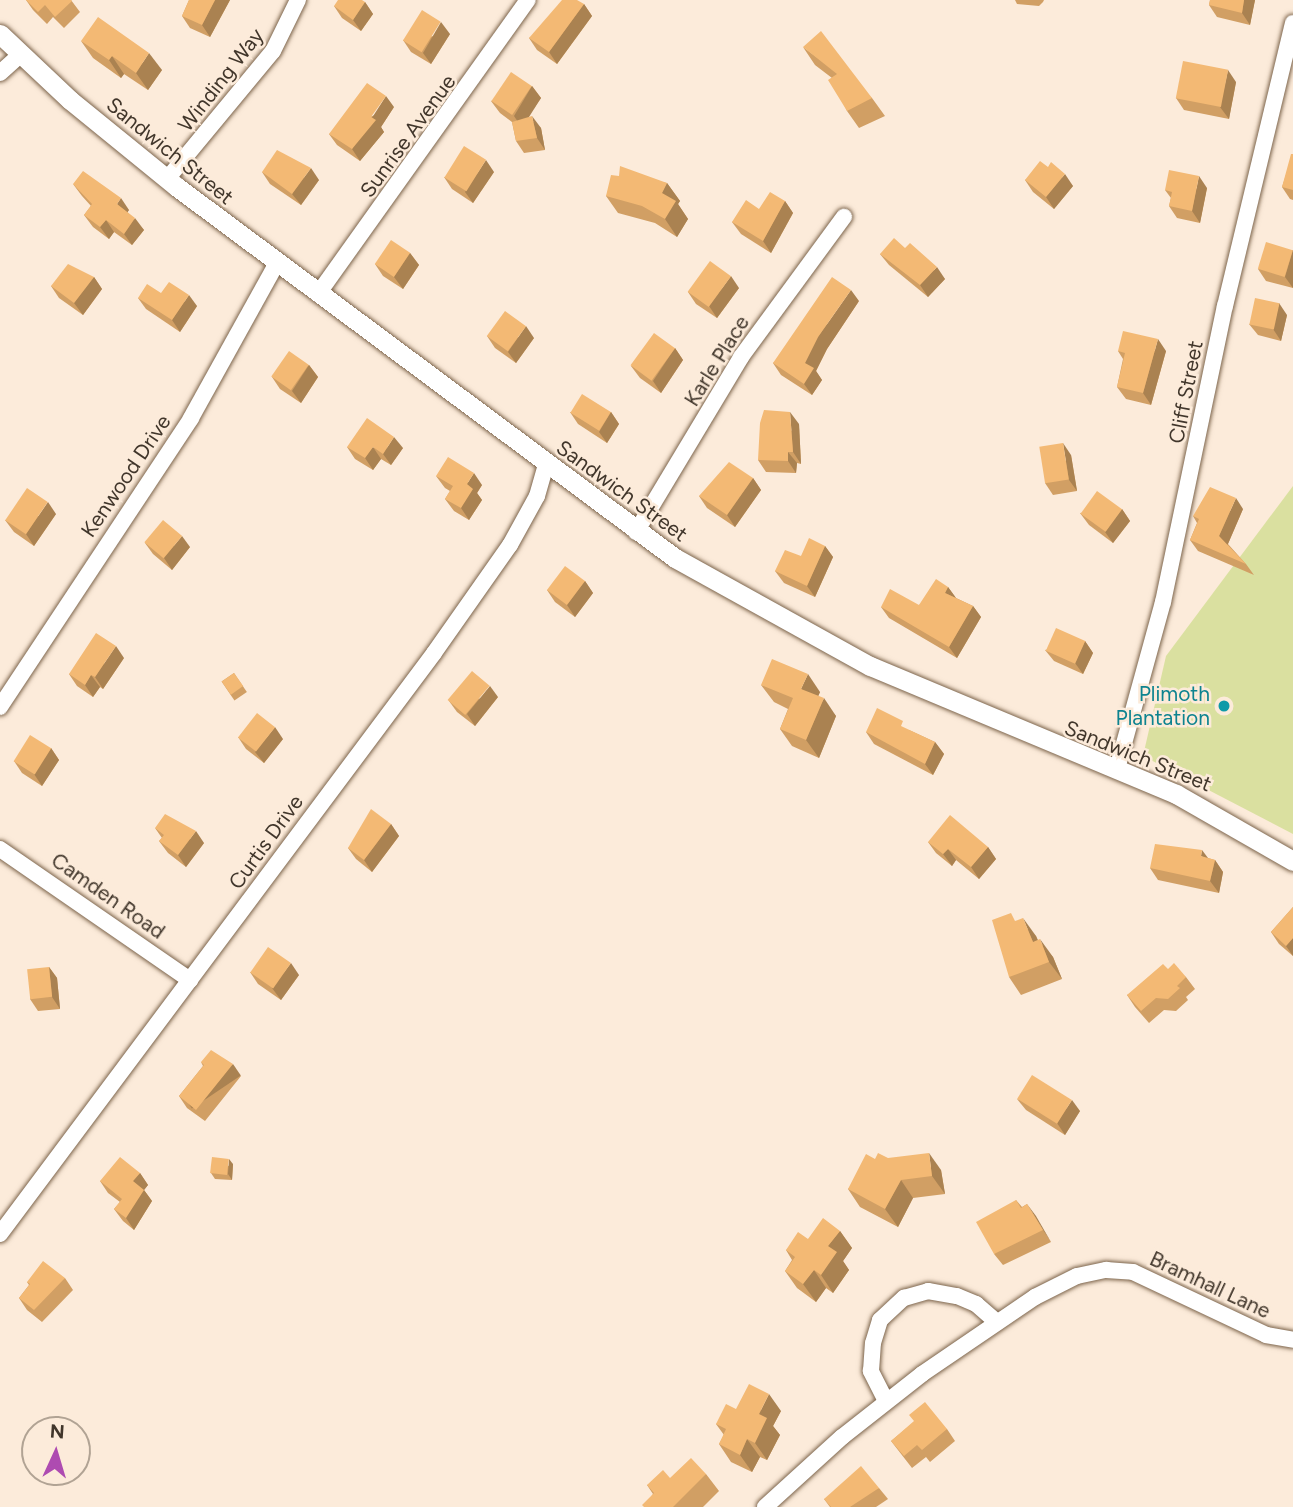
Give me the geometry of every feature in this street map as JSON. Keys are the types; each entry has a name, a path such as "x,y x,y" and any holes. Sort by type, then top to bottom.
{"street":[{"name":"Winding Way","path":"167,179 274,51 298,0"},
{"name":"Sunrise Avenue","path":"318,294 528,0"},
{"name":"Cliff Street","path":"1117,769 1163,602 1225,306 1293,23"},
{"name":"Sandwich Street","path":"0,34 167,179 636,532 738,596 852,657 990,720 1117,769 1214,812 1293,861"},
{"path":"0,73 21,54"},
{"name":"Karle Place","path":"636,532 741,357 844,217"},
{"name":"Kenwood Drive","path":"0,706 191,418 277,263"},
{"name":"Curtis Drive","path":"0,1234 510,545 537,496 546,465"},
{"name":"Camden Road","path":"0,849 190,980"},
{"name":"Bramhall Lane","path":"765,1507 886,1401 997,1322 1077,1276 1107,1270 1133,1272 1266,1335 1293,1340"},
{"path":"886,1401 872,1371 873,1343 880,1320 904,1298 928,1291 957,1296 976,1304 997,1322"}],"green space":[{"name":"Plimoth Plantation","path":"1293,486 1293,834 1143,756 1166,656"}],"building":[{"path":"26,0 72,1 55,17 45,5 38,12"},
{"path":"189,0 215,0 202,25 182,16"},
{"path":"338,0 365,2 353,20 334,6"},
{"path":"562,0 577,0 584,4 549,52 529,38"},
{"path":"1210,0 1244,0 1242,13 1209,5"},
{"path":"422,10 441,22 422,52 403,41"},
{"path":"98,17 149,53 136,73 112,56 109,60 81,41"},
{"path":"821,31 872,98 847,111 828,80 837,74 803,47"},
{"path":"1183,61 1228,70 1221,107 1176,98"},
{"path":"511,72 532,86 512,115 491,101"},
{"path":"367,83 386,96 371,117 376,120 352,149 329,134"},
{"path":"532,116 537,138 516,141 512,122"},
{"path":"464,146 486,160 466,191 444,177"},
{"path":"277,150 311,168 292,194 262,172"},
{"path":"1293,154 1293,190 1282,187"},
{"path":"1040,161 1048,167 1051,162 1065,174 1046,197 1025,180"},
{"path":"620,166 667,183 662,193 676,201 665,219 642,206 606,196 611,175 619,176"},
{"path":"1169,170 1199,176 1192,211 1169,206 1172,192 1165,190"},
{"path":"83,171 121,198 117,204 135,218 124,234 106,220 100,227 84,215 92,204 73,184"},
{"path":"770,192 785,201 763,241 732,222 746,200 759,209"},
{"path":"894,238 905,248 910,243 937,267 920,285 880,254"},
{"path":"391,240 410,253 394,277 375,264"},
{"path":"1266,242 1293,250 1285,277 1258,269"},
{"path":"710,261 731,276 709,307 688,292"},
{"path":"68,264 94,277 74,303 51,286"},
{"path":"832,277 851,290 818,337 805,363 814,368 804,384 773,363"},
{"path":"169,282 189,295 172,320 138,298 147,284 161,293"},
{"path":"1255,298 1279,303 1274,330 1249,324"},
{"path":"505,311 526,326 508,351 487,336"},
{"path":"1123,331 1158,339 1143,393 1117,387 1125,353 1118,351"},
{"path":"654,333 675,348 652,381 630,365"},
{"path":"289,351 309,365 291,390 271,376"},
{"path":"582,394 611,412 599,431 570,413"},
{"path":"764,410 790,412 793,452 788,452 788,461 758,460 760,423"},
{"path":"367,418 394,437 383,454 373,447 365,458 347,447"},
{"path":"1063,443 1069,480 1045,483 1039,447"},
{"path":"448,457 474,473 467,484 473,489 461,508 445,499 453,486 436,476"},
{"path":"729,462 753,478 727,515 699,496"},
{"path":"1210,487 1236,498 1219,536 1246,564 1190,540 1199,519 1193,516"},
{"path":"27,488 48,502 26,534 5,520"},
{"path":"1097,491 1122,509 1106,532 1081,514"},
{"path":"163,520 182,536 164,558 144,542"},
{"path":"809,538 825,546 807,586 775,571 785,550 801,556"},
{"path":"565,566 585,581 567,605 547,590"},
{"path":"936,579 948,587 945,593 973,606 949,647 881,607 890,589 919,605"},
{"path":"1056,628 1085,641 1075,664 1046,651"},
{"path":"96,633 116,646 95,677 91,675 85,685 69,674"},
{"path":"772,659 808,674 801,689 824,698 806,740 780,729 793,698 761,685"},
{"path":"472,671 490,686 465,715 448,700"},
{"path":"234,673 243,686 231,695 222,682"},
{"path":"877,708 903,721 901,726 935,742 925,764 866,732"},
{"path":"257,713 275,727 256,752 238,737"},
{"path":"30,735 51,748 35,775 14,761"},
{"path":"371,809 391,824 364,860 348,848"},
{"path":"165,814 196,831 178,855 159,841 164,835 155,828"},
{"path":"950,815 988,847 971,867 948,849 943,854 928,842"},
{"path":"1155,844 1202,850 1201,856 1215,860 1210,881 1150,868"},
{"path":"1293,907 1293,938 1286,946 1271,932"},
{"path":"1011,913 1015,921 1023,918 1033,942 1040,939 1049,962 1009,977 992,920"},
{"path":"268,947 291,963 273,988 250,972"},
{"path":"1174,963 1186,977 1177,986 1180,988 1168,999 1156,998 1141,1011 1127,995 1163,964 1168,969"},
{"path":"49,967 52,997 30,999 27,969"},
{"path":"211,1050 233,1064 196,1110 179,1096 204,1065 201,1062"},
{"path":"1032,1075 1072,1100 1057,1124 1017,1099"},
{"path":"878,1153 888,1158 929,1153 932,1176 901,1180 885,1209 848,1189 866,1154 875,1159"},
{"path":"120,1157 140,1173 133,1181 144,1190 126,1218 114,1209 122,1199 100,1181"},
{"path":"212,1157 229,1159 227,1175 210,1173"},
{"path":"1016,1200 1021,1208 1027,1204 1043,1230 994,1254 976,1222"},
{"path":"823,1218 840,1231 828,1246 837,1252 821,1275 814,1270 803,1284 785,1271 795,1257 786,1250 798,1232 808,1239"},
{"path":"43,1261 65,1278 34,1310 19,1298"},
{"path":"749,1384 769,1394 759,1414 767,1418 755,1443 747,1439 740,1455 719,1444 726,1429 716,1424 726,1404 736,1409"},
{"path":"925,1402 947,1429 922,1450 917,1445 904,1456 891,1441 914,1421 909,1415"},
{"path":"691,1458 706,1474 673,1507 642,1505 654,1493 647,1485 663,1470 670,1478"},
{"path":"861,1466 879,1488 850,1507 831,1507 824,1499"}],"place":[{"name":"Plimoth Plantation","path":"1224,706"}]}
